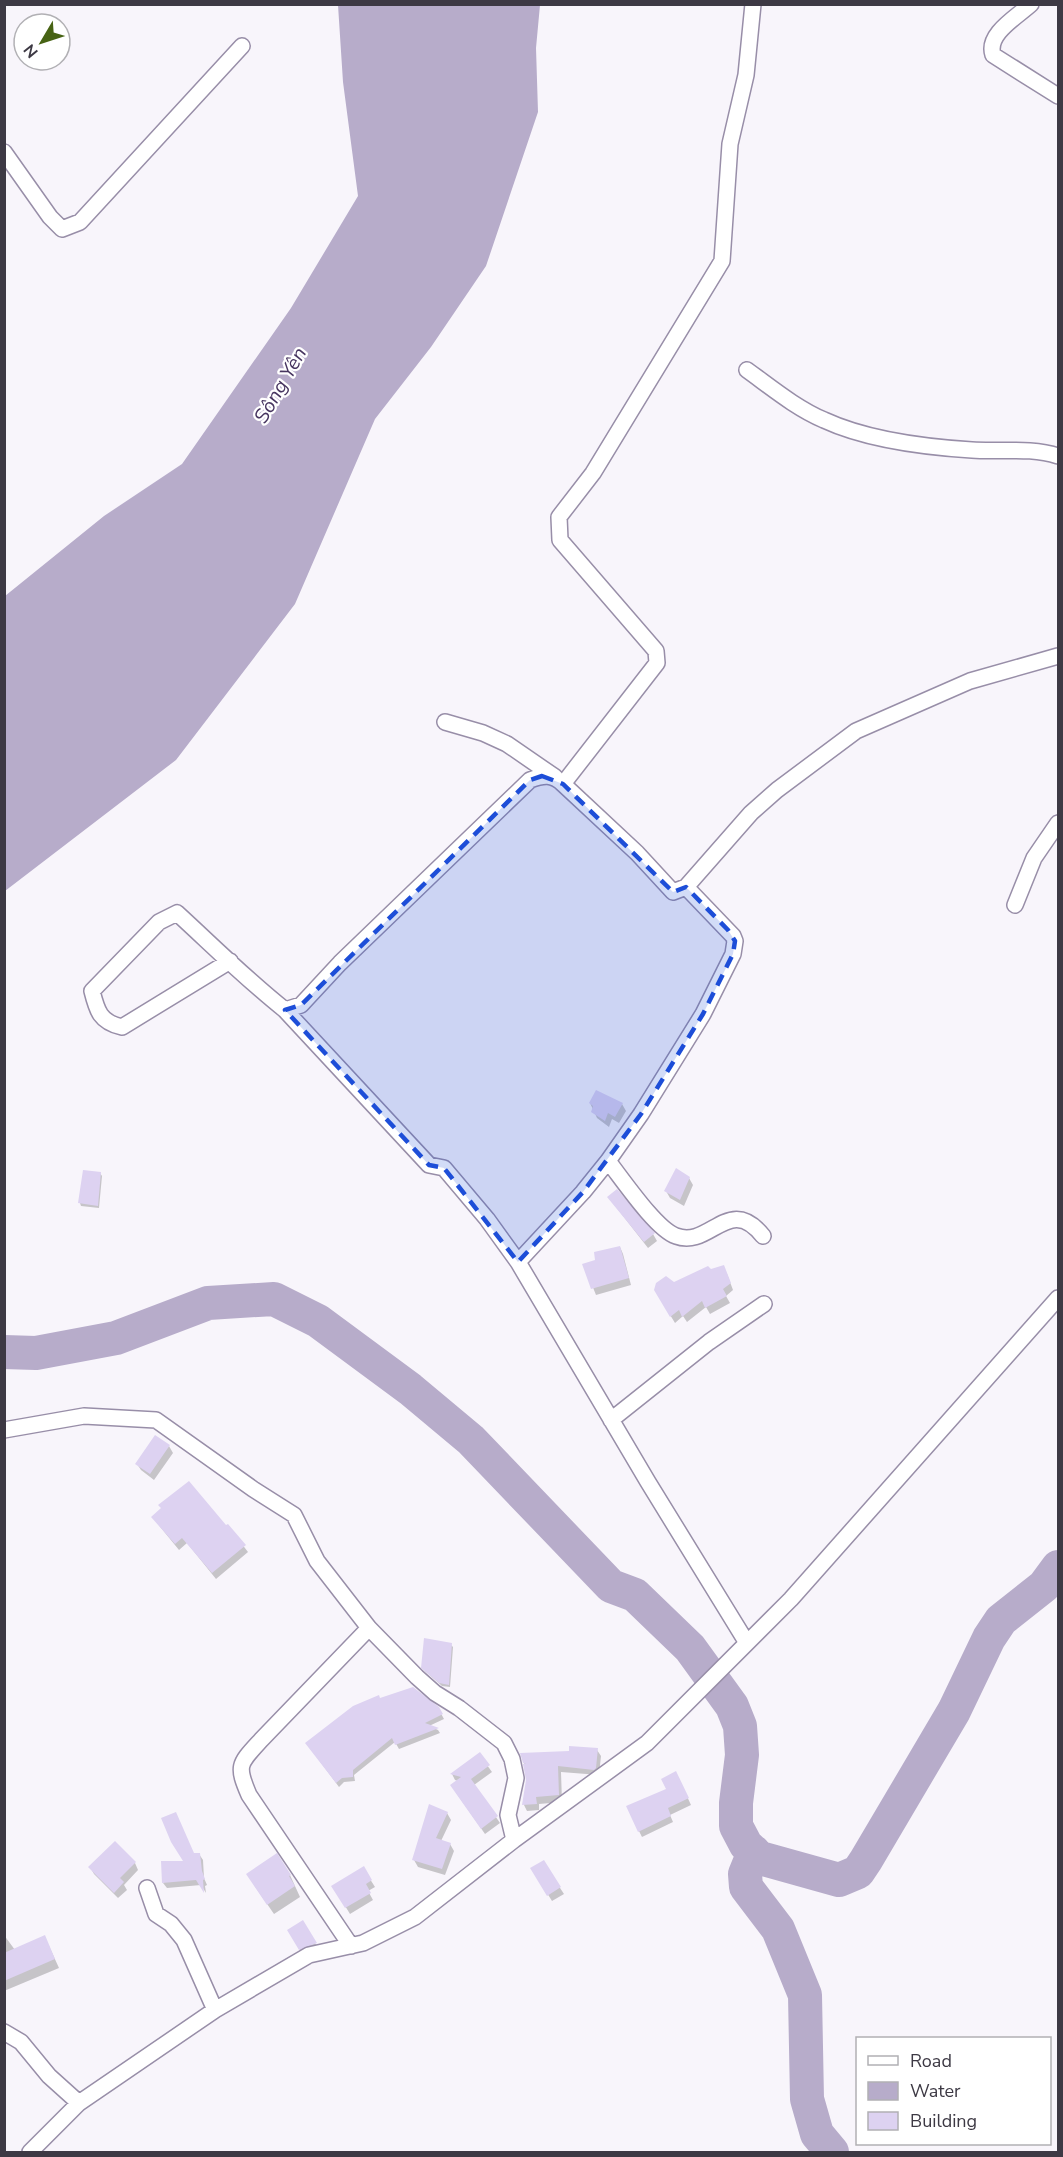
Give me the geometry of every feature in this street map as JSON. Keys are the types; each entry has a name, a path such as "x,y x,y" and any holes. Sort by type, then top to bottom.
{"street":[{"path":"559,780 657,663 656,651 560,540 558,517 593,473 722,261 730,144 746,75 753,4"},
{"path":"1031,4 994,38 990,48 993,55 1059,96"},
{"path":"4,152 50,217 62,229 80,222 242,46"},
{"path":"747,370 787,399 822,420 840,427 920,445 973,450 1046,452 1059,456"},
{"path":"445,722 483,733 507,744 559,780 637,853 673,892 686,887 751,813 777,790 856,731 970,681 1059,656"},
{"path":"285,1010 301,1005 340,963 530,780 542,776 559,780"},
{"path":"1015,904 1034,858 1059,823"},
{"path":"518,1262 583,1192 641,1114 703,1014 733,954 735,941 733,936 686,887"},
{"path":"230,961 122,1027 108,1023 97,1010 92,991 159,922 177,913 230,961 254,985 285,1010 429,1165 444,1168 487,1219 518,1262 747,1643"},
{"path":"608,1161 658,1223 668,1232 687,1239 736,1219 749,1222 763,1236"},
{"path":"30,2152 79,2103 214,2010 309,1955 363,1943 415,1917 514,1840 646,1743 791,1599 1059,1298"},
{"path":"611,1420 709,1342 764,1304"},
{"path":"4,1430 84,1416 156,1420 252,1489 294,1515 317,1561 369,1628 435,1693 459,1708 504,1743 512,1759 516,1778 508,1815 514,1840"},
{"path":"351,1946 249,1795 240,1774 247,1756 369,1628"},
{"path":"147,1888 156,1914 171,1924 184,1940 214,2010"},
{"path":"4,2032 21,2042 49,2076 79,2103"}],"highlighted area":[{"path":"542,776 563,784 673,892 686,887 728,930 735,941 733,954 703,1014 641,1114 583,1192 518,1262 444,1168 429,1165 285,1010 301,1005 530,780"}],"water":[{"name":"Sông Yên","path":"338,5 540,5 536,48 538,112 486,266 431,347 375,419 295,604 176,760 5,891 5,596 104,516 182,464 291,308 358,196 343,82"}],"building":[{"path":"596,1090 623,1103 615,1117 608,1113 605,1121 591,1112 593,1106 589,1103"},
{"path":"676,1168 690,1177 680,1200 664,1191"},
{"path":"83,1170 101,1172 98,1206 78,1203"},
{"path":"617,1189 655,1233 644,1242 607,1197"},
{"path":"620,1246 629,1278 591,1289 582,1264 595,1260 594,1252"},
{"path":"724,1265 731,1283 723,1289 727,1296 705,1308 702,1301 682,1317 679,1310 670,1317 654,1290 656,1283 666,1276 674,1282 708,1266 711,1269"},
{"path":"155,1435 170,1445 150,1474 135,1464"},
{"path":"189,1481 246,1545 212,1573 182,1538 175,1544 151,1517 161,1508 158,1505"},
{"path":"424,1638 452,1643 449,1685 439,1683 421,1668"},
{"path":"413,1687 439,1707 443,1714 425,1723 439,1728 395,1745 392,1738 353,1770 353,1777 342,1778 336,1783 305,1743 353,1706 379,1695 380,1698"},
{"path":"569,1746 598,1748 596,1768 594,1770 558,1766 559,1795 536,1797 537,1804 522,1805 526,1780 523,1764 526,1763 523,1763 520,1753 569,1751"},
{"path":"480,1752 490,1765 471,1779 498,1816 481,1829 450,1785 461,1777 450,1774"},
{"path":"676,1771 689,1798 668,1808 671,1816 638,1832 626,1806 666,1789 661,1779"},
{"path":"429,1804 448,1812 436,1838 451,1843 442,1869 412,1860"},
{"path":"176,1812 194,1853 200,1853 205,1879 203,1880 204,1893 196,1880 162,1883 161,1861 183,1861 171,1842 161,1818"},
{"path":"115,1841 136,1862 120,1878 124,1882 114,1893 88,1867"},
{"path":"277,1853 295,1886 267,1905 246,1874"},
{"path":"544,1860 561,1887 547,1896 530,1868"},
{"path":"364,1866 372,1880 366,1884 371,1893 345,1908 331,1886"},
{"path":"303,1920 317,1943 299,1950 287,1930"},
{"path":"45,1935 55,1959 4,1981 4,1953"}],"waterway":[{"path":"4,1352 36,1353 116,1338 208,1303 274,1299 318,1321 410,1389 471,1440 611,1586 635,1595 690,1648 732,1706 740,1726 742,1755 736,1803 736,1826 746,1845 760,1858 839,1880 858,1872 866,1860 954,1711 989,1638 1001,1620 1044,1586 1058,1567"},
{"path":"754,1852 745,1874 746,1887 778,1929 805,1995 807,2099 817,2134 832,2152"}]}
